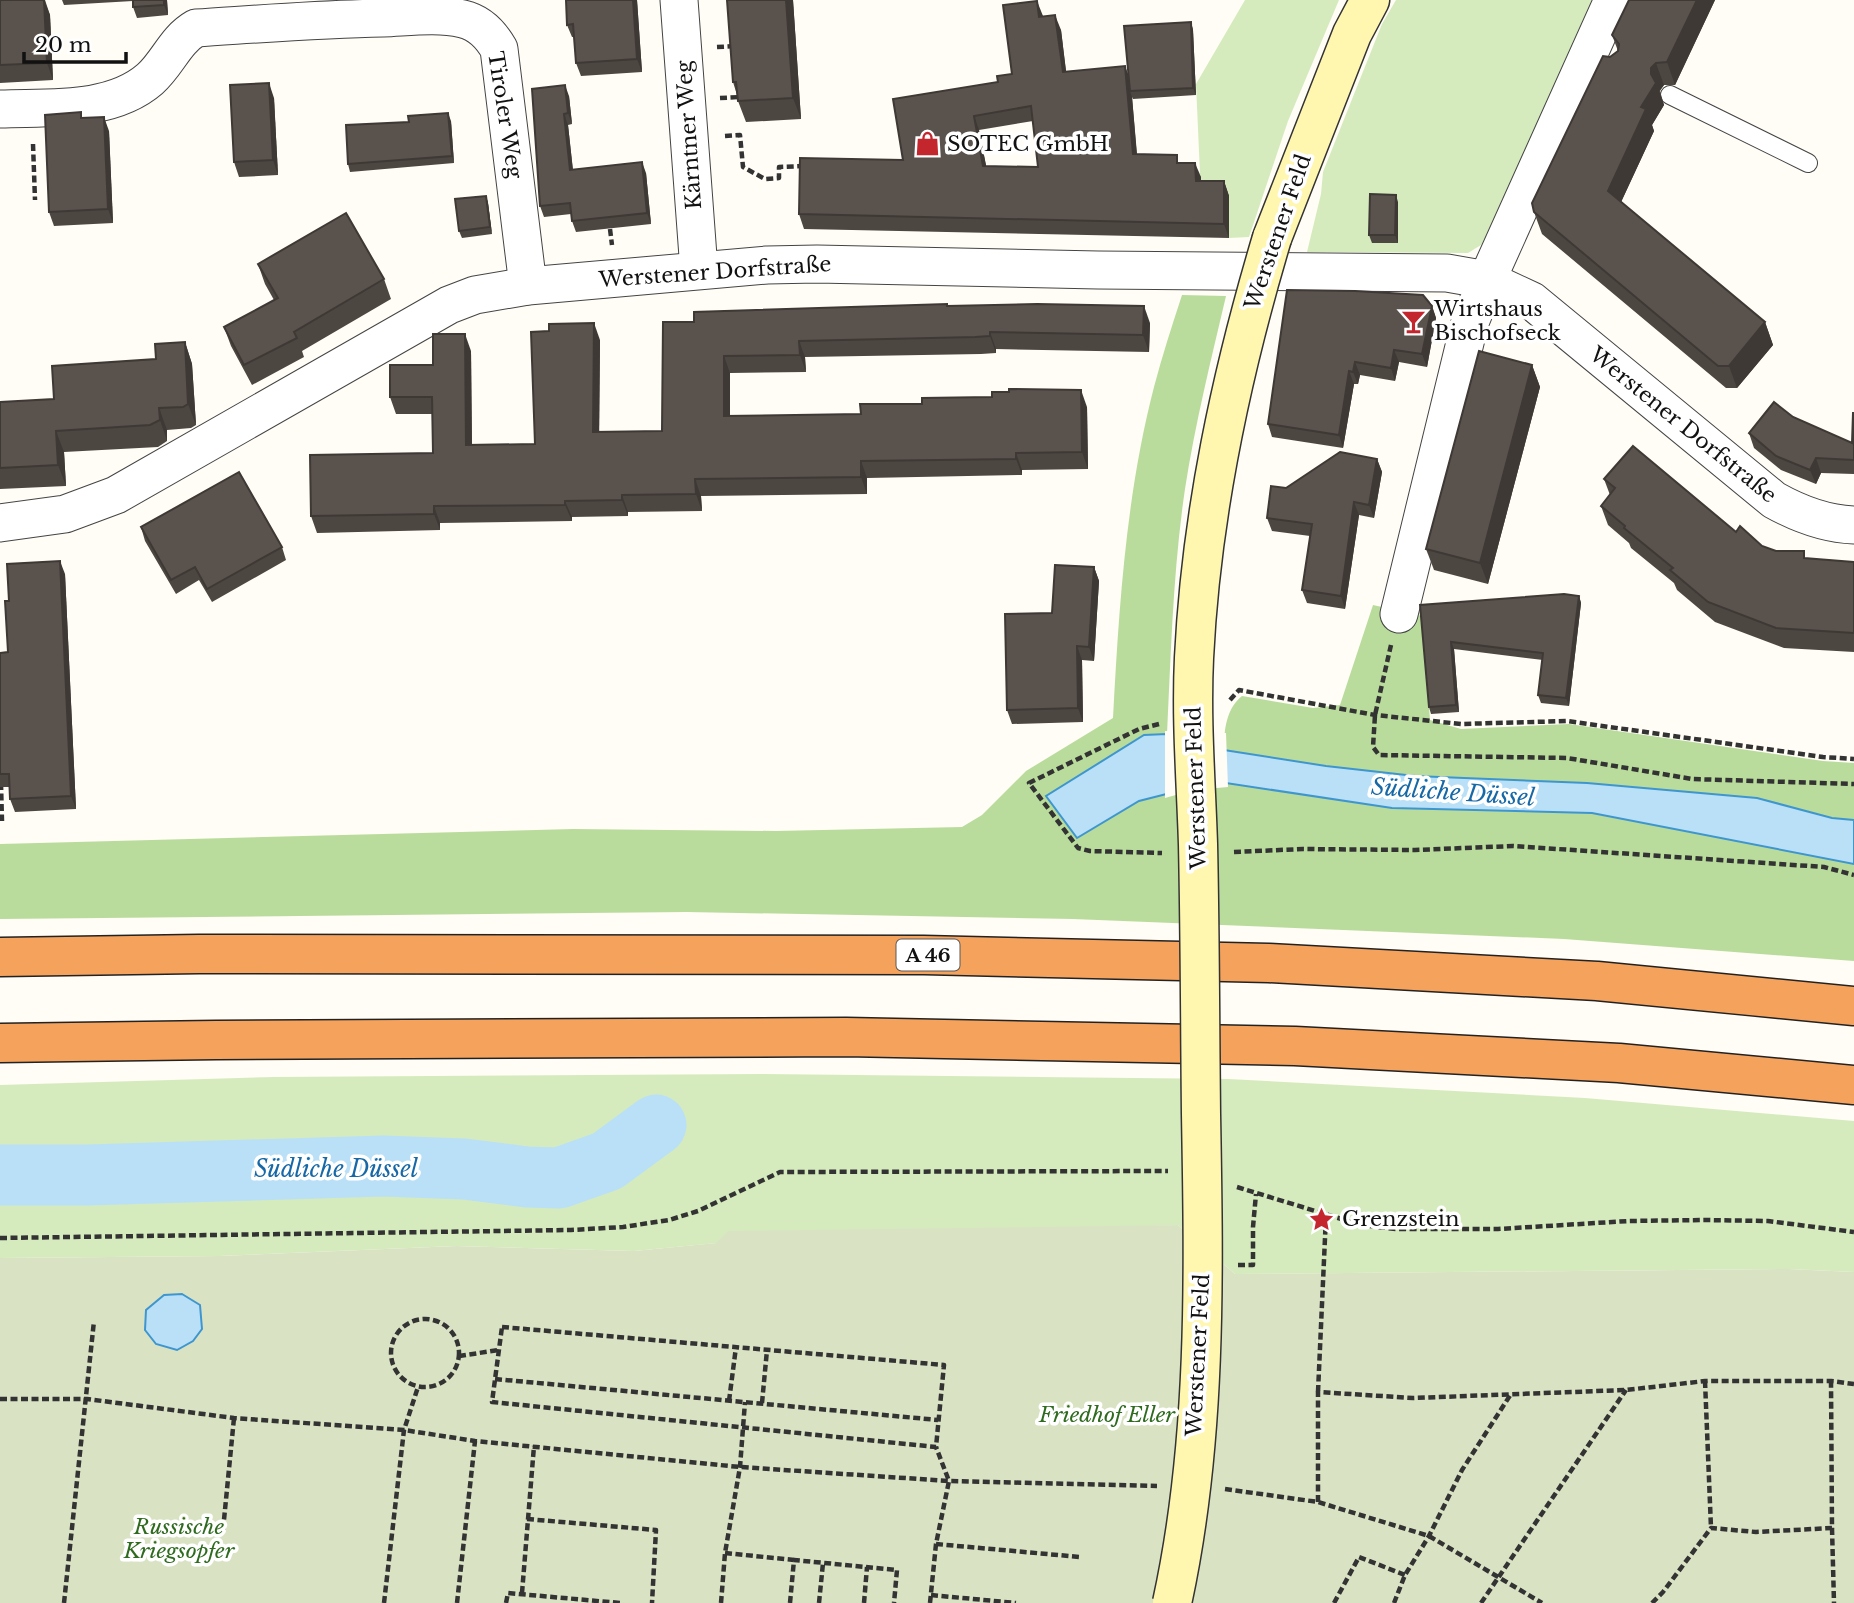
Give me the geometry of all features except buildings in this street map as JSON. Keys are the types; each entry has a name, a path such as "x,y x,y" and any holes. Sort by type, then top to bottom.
{"highway":[{"name":"A 46","path":"0,957 200,954 896,955 1269,963 1597,981 1854,1006"},
{"path":"0,1043 846,1037 1240,1045 1619,1063 1854,1085"}],"main road":[{"name":"Werstener Feld","path":"1172,1603 1190,1489 1202,1319 1198,845 1193,711 1202,558 1219,444 1247,321 1272,237 1352,34 1370,0"}],"street":[{"name":"Kärntner Weg","path":"679,0 699,270"},
{"path":"1399,614 1471,322 1486,280 1597,60 1613,0"},
{"name":"Tiroler Weg","path":"16,108 76,107 138,89 152,77 184,35 197,28 320,10 463,19 476,24 491,36 499,49 528,286"},
{"name":"Werstener Dorfstraße","path":"0,523 65,514 116,495 449,305 475,295 528,286 699,270 817,264 1434,273 1486,280 1532,301 1774,500 1810,517 1854,525"}],"lane":[{"path":"1670,95 1808,163"}],"path":[{"path":"711,47 737,46"},
{"path":"714,99 740,97"},
{"path":"16,108 35,200"},
{"path":"717,136 740,135 743,167 765,179 779,178 779,167 804,166"},
{"path":"1399,614 1375,715 1373,747 1380,755 1567,758 1692,779 1854,784"},
{"path":"1222,708 1239,690 1375,715 1461,723 1567,720 1823,757 1854,759"},
{"path":"1166,723 1139,729 1029,783 1077,848 1090,851 1166,854"},
{"path":"1,780 2,821"},
{"path":"1234,852 1513,846 1824,867 1854,876"},
{"path":"0,1238 571,1230 624,1227 669,1220 698,1211 780,1172 1181,1173"},
{"path":"1226,1183 1326,1216 1360,1225 1396,1229 1498,1229 1629,1221 1705,1220 1768,1221 1854,1232"},
{"path":"1238,1253 1238,1265 1253,1265 1256,1194"},
{"path":"1318,1502 1318,1392 1326,1216"},
{"path":"428,1318 442,1323 451,1331 458,1343 459,1356 454,1370 447,1378 436,1385 418,1387 403,1378 393,1365 391,1348 399,1330 411,1321 428,1318"},
{"path":"64,1603 94,1321"},
{"path":"930,1603 936,1544 949,1481 936,1447 944,1365 502,1327 492,1402 936,1447"},
{"path":"729,1401 736,1347"},
{"path":"459,1356 499,1350"},
{"path":"762,1404 767,1350"},
{"path":"495,1379 938,1420"},
{"path":"1318,1392 1413,1398 1626,1390 1705,1381 1831,1381 1854,1384"},
{"path":"1652,1603 1712,1528 1705,1381"},
{"path":"1831,1381 1834,1603"},
{"path":"384,1603 404,1430 418,1387"},
{"path":"1481,1603 1626,1390"},
{"path":"1394,1603 1405,1575 1429,1536 1462,1470 1511,1394"},
{"path":"0,1399 86,1399 234,1418 404,1430 475,1441 740,1468 949,1481 1164,1487"},
{"path":"721,1603 725,1553 740,1468 745,1402"},
{"path":"223,1530 234,1418"},
{"path":"457,1603 475,1441"},
{"path":"522,1593 534,1446"},
{"path":"1218,1488 1318,1502 1429,1536 1542,1603"},
{"path":"527,1519 656,1530 652,1603"},
{"path":"1712,1528 1756,1532 1832,1528"},
{"path":"936,1544 1080,1557"},
{"path":"725,1553 897,1570 894,1603"},
{"path":"1334,1603 1359,1557 1405,1575"},
{"path":"790,1603 794,1560"},
{"path":"819,1603 822,1563"},
{"path":"864,1603 867,1567"},
{"path":"506,1603 508,1592 620,1603"},
{"path":"931,1595 1016,1603"}],"green space":[{"path":"1245,0 1339,0 1288,121 1249,237 1229,238 1229,196 1201,196 1196,84"},
{"path":"1396,0 1599,0 1490,234 1481,245 1468,253 1307,252 1321,194 1323,172 1382,24"},
{"path":"1182,295 1226,296 1198,416 1185,489 1175,581 1167,734 1047,796 1077,837 1139,801 1194,787 1226,783 1392,808 1592,813 1854,864 1854,961 1564,939 1073,919 687,912 0,919 0,844 573,829 776,831 962,827 982,815 1026,771 1113,718 1121,593 1130,510 1144,428"},
{"path":"1373,605 1422,616 1430,720 1461,729 1569,724 1823,761 1854,763 1854,820 1832,818 1757,798 1587,783 1415,776 1224,750 1229,714 1242,696 1313,708 1340,705"},
{"path":"763,1074 1228,1079 1585,1098 1854,1121 1854,1272 1789,1269 1235,1274 1178,1225 717,1243 634,1251 456,1246 219,1256 0,1258 0,1181 397,1179 543,1189 575,1187 669,1131 658,1120 577,1163 0,1166 0,1085 274,1077"},
{"name":"Friedhof Eller","path":"1178,1225 1235,1274 1789,1269 1854,1272 1854,1603 0,1603 0,1258 219,1256 456,1246 634,1251 716,1243 728,1231"}],"water":[{"path":"1167,734 1224,750 1415,776 1587,783 1757,798 1832,818 1854,820 1854,864 1592,813 1392,808 1226,783 1194,787 1139,801 1077,838 1046,796 1144,735"},
{"path":"182,1294 200,1305 202,1329 193,1341 177,1350 156,1344 145,1330 146,1310 164,1295"}],"pier":[{"path":"1165,731 1226,733 1228,787 1194,790 1165,798"}],"waterway":[{"name":"Südliche Düssel","path":"0,1175 383,1166 464,1169 559,1178 607,1161 656,1125"}],"place":[{"name":"SOTEC GmbH","path":"927,144"},
{"name":"Wirtshaus Bischofseck","path":"1414,321"},
{"name":"Grenzstein","path":"1322,1219"}],"park label":[{"name":"Russische Kriegsopfer","path":"179,1539"}]}
